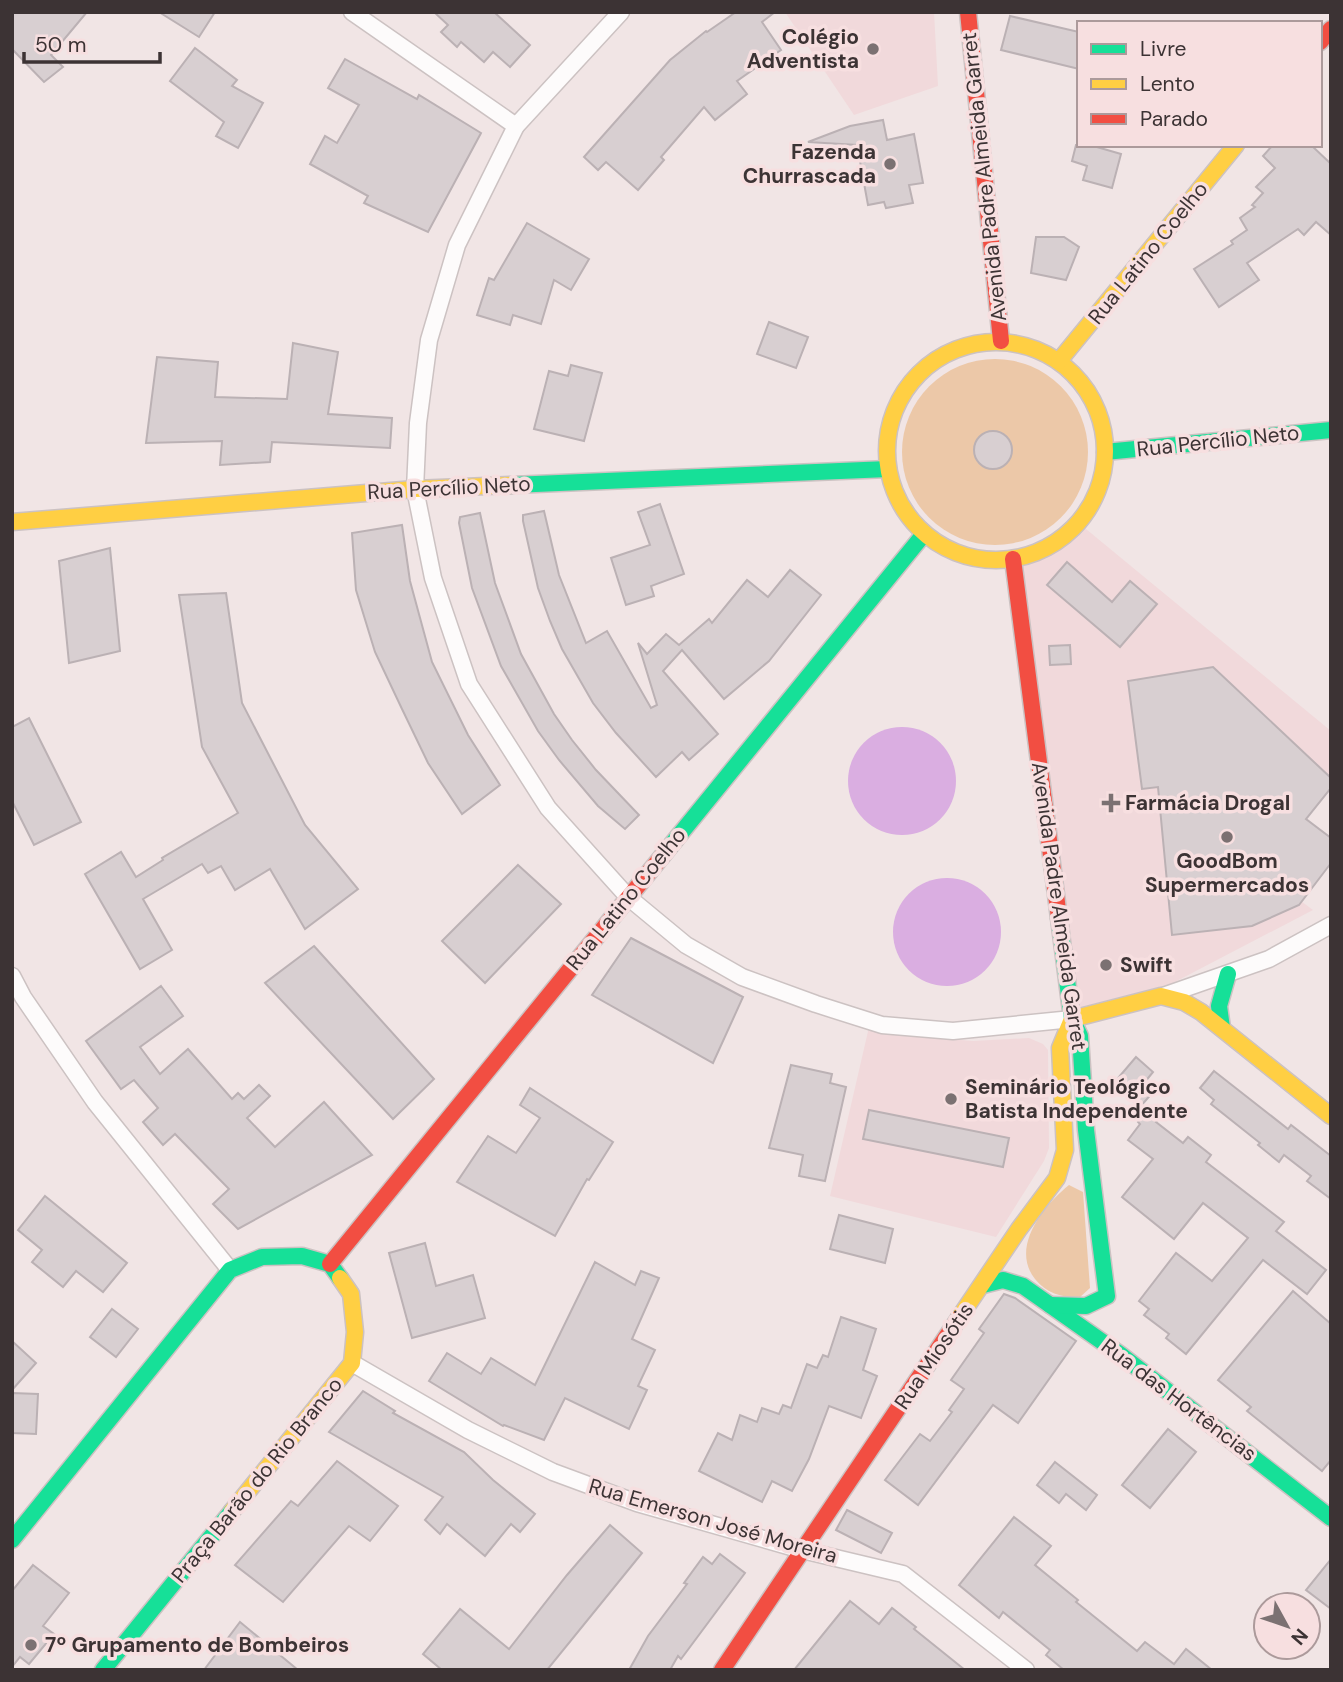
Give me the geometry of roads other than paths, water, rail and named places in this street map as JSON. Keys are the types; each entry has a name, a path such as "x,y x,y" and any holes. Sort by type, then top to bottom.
{"main road":[{"name":"Avenida Padre Almeida Garret","path":"968,12 1001,341"},
{"name":"Rua Latino Coelho","path":"1059,361 1234,147"},
{"path":"1001,341 1021,344 1059,361 1075,375 1088,392 1101,421 1105,452 1097,489 1078,522 1059,539 1037,552 1013,559 989,560 966,556 944,547 925,534 900,505 888,469 887,441 892,414 905,389 924,368 947,353 973,344 1001,341"},
{"name":"Rua Percílio Neto","path":"1105,452 1331,430"},
{"name":"Rua Percílio Neto","path":"12,523 415,489 888,469"},
{"name":"Rua Latino Coelho","path":"330,1264 925,534"},
{"name":"Avenida Padre Almeida Garret","path":"1013,559 1072,1019 1080,1036 1086,1130 1107,1296 1094,1305 1082,1308 1050,1305"},
{"path":"1222,1028 1219,1006 1228,974"},
{"path":"1072,1019 1161,996 1184,1002 1222,1028 1331,1116"},
{"name":"Rua Miosótis","path":"722,1670 1019,1228 1057,1178 1065,1150 1060,1048 1072,1019"},
{"path":"1057,1178 1074,1179 1085,1184 1096,1195"},
{"path":"1019,1228 1018,1262 1023,1286"},
{"path":"12,1540 230,1270 262,1257 302,1256 330,1264"},
{"name":"Praça Barão do Rio Branco","path":"103,1670 352,1363 355,1332 351,1294 330,1264"},
{"name":"Rua das Hortências","path":"982,1285 997,1278 1023,1286 1121,1354 1331,1518"}],"street":[{"path":"352,12 516,126"},
{"path":"621,12 516,126 457,245 429,340 418,423 415,489 433,578 469,684 548,808 628,897 685,945 742,977 882,1025 953,1031 1072,1019"},
{"path":"1161,996 1269,959 1331,925"},
{"path":"12,976 23,997 95,1102 230,1270"},
{"name":"Rua Emerson José Moreira","path":"352,1363 468,1430 553,1472 637,1503 802,1550 903,1574 1026,1670"}],"place":[{"name":"Colégio Adventista","path":"873,49"},
{"name":"Fazenda Churrascada","path":"890,164"},
{"name":"Farmácia Drogal","path":"1111,803"},
{"name":"GoodBom Supermercados","path":"1227,837"},
{"name":"Swift","path":"1106,965"},
{"name":"Seminário Teológico Batista Independente","path":"951,1099"},
{"name":"7º Grupamento de Bombeiros","path":"31,1645"}]}
